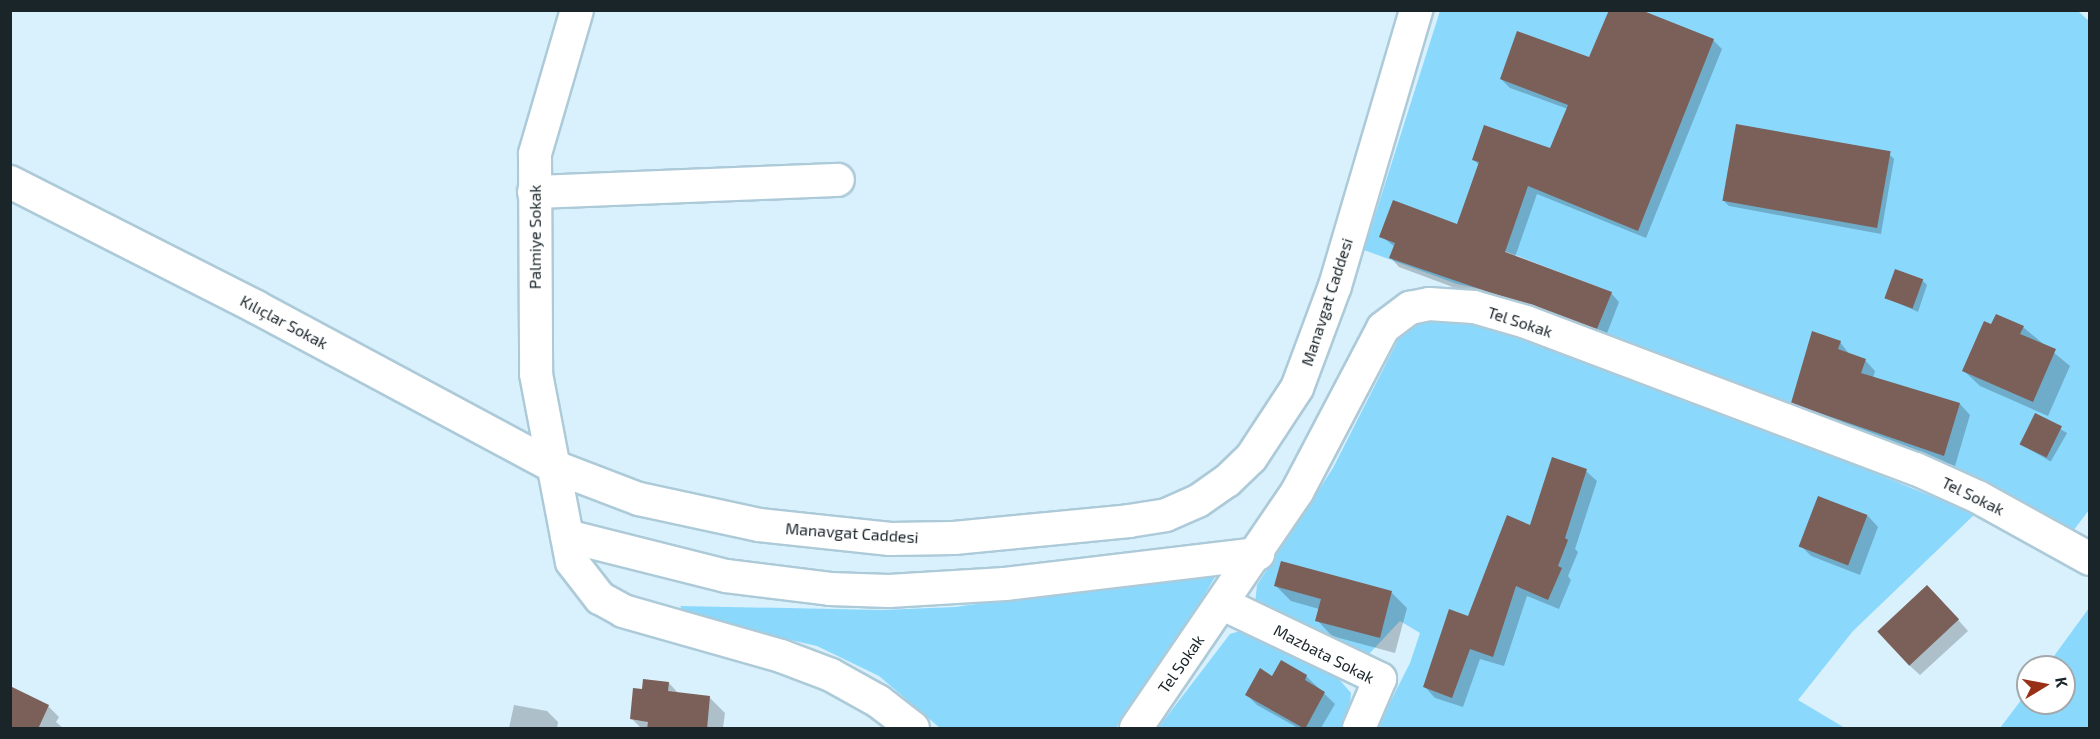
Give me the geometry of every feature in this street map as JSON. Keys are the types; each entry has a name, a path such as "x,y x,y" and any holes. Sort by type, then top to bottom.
{"street":[{"name":"Palmiye Sokak","path":"555,467 536,374 534,154 577,10"},
{"name":"Manavgat Caddesi","path":"555,467 639,498 702,515 890,539 954,538 1107,524 1166,515 1198,501 1251,458 1297,388 1335,286 1416,10"},
{"path":"534,192 838,180"},
{"name":"Kılıçlar Sokak","path":"10,182 256,307 555,467"},
{"name":"Tel Sokak","path":"1136,729 1258,554 1330,433 1383,328 1410,308 1450,304 1526,322 1916,469 1978,497 2090,559"},
{"path":"555,467 572,562 583,581 600,598 622,611 781,656 831,675 878,701 913,729"},
{"path":"567,536 726,576 830,589 877,591 985,586 1258,554"},
{"name":"Mazbata Sokak","path":"1223,604 1380,679 1359,729"}],"shaded area":[{"path":"1440,11 1609,11 1533,188 1641,11 2078,11 2090,22 2089,510 2073,531 1980,479 1904,447 1767,400 1597,329 1611,292 1497,248 1481,289 1457,284 1364,250"},
{"path":"1444,314 1664,387 1975,514 1853,631 1798,700 1845,728 1377,728 1410,663 1420,633 1400,621 1368,655 1255,604 1257,585 1333,468 1400,336 1423,319"},
{"path":"1219,570 1186,626 1116,728 940,728 879,676 817,646 686,616 680,606 882,610 955,607"},
{"path":"2089,608 2089,728 2000,728 2016,707 2016,715 2076,715 2076,655 2055,655"},
{"path":"1240,631 1265,633 1337,677 1351,693 1349,714 1342,728 1158,728 1230,634"}],"building":[{"path":"1609,10 1641,10 1714,39 1638,231 1528,186 1505,252 1612,292 1597,329 1389,258 1395,243 1379,237 1393,200 1457,224 1479,162 1472,160 1484,125 1550,148 1568,105 1500,79 1517,31 1589,57"},
{"path":"1736,124 1891,151 1877,228 1722,201"},
{"path":"1895,269 1923,279 1913,308 1884,298"},
{"path":"1996,314 2024,326 2020,334 2056,349 2033,402 1962,371 1984,321 1991,324"},
{"path":"1812,331 1841,341 1838,349 1866,359 1861,373 1960,403 1944,456 1791,403"},
{"path":"2035,413 2062,426 2047,458 2020,444"},
{"path":"1552,457 1587,469 1565,538 1568,540 1558,566 1562,568 1548,600 1516,586 1493,657 1470,649 1452,698 1423,687 1449,609 1468,616 1507,515 1530,525"},
{"path":"1818,496 1867,515 1848,565 1799,546"},
{"path":"1281,561 1392,591 1380,638 1315,621 1321,599 1274,586"},
{"path":"1927,585 1959,619 1909,666 1877,631"},
{"path":"1281,660 1307,675 1305,680 1325,692 1305,729 1245,695 1260,668 1272,676"},
{"path":"643,679 669,682 668,691 710,696 707,729 647,729 648,722 630,719 633,688 642,689"},
{"path":"10,686 49,705 38,729 10,729"}]}
